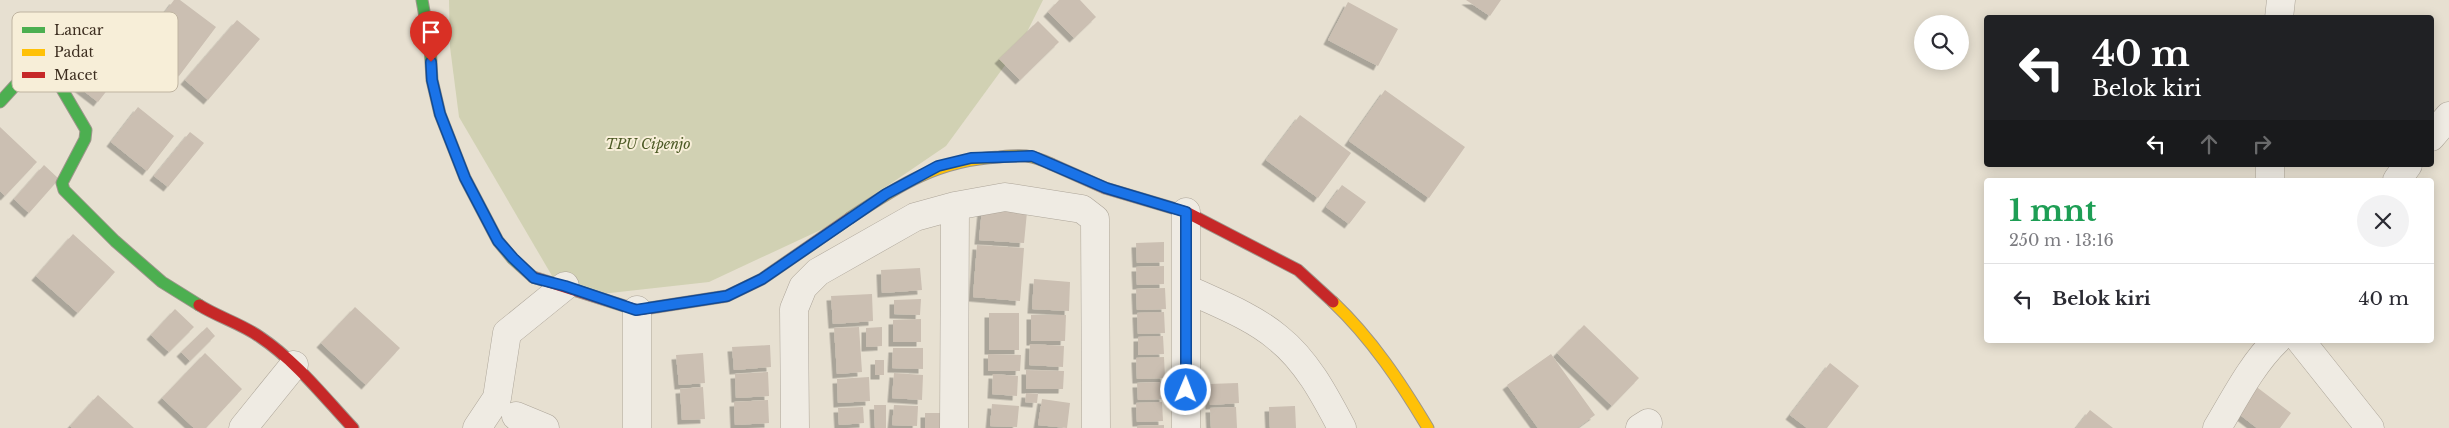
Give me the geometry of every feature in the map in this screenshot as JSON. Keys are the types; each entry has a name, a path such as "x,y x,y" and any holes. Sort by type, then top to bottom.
{"street":[{"path":"422,0 430,44 432,80 440,114 465,178 498,241 534,278 565,286 636,310 727,296 762,279 886,194 938,166 971,158 1032,156 1106,188 1186,212 1298,270 1353,321 1400,381 1428,428"},
{"path":"2279,15 2281,0"},
{"path":"0,102 12,90"},
{"path":"64,92 86,130 85,139 62,183 64,190 114,241 162,282 216,316 258,335 294,365 353,428"},
{"path":"2434,134 2449,116"},
{"path":"2398,178 2407,167"},
{"path":"796,428 794,309 802,287 818,272 915,217 955,206 1005,198 1082,209 1095,219 1096,428"},
{"path":"954,428 955,206"},
{"path":"1186,212 1186,428"},
{"path":"477,428 497,398 507,332 565,286"},
{"path":"1187,289 1246,317 1278,337 1296,355 1321,388 1342,428"},
{"path":"636,310 637,428"},
{"path":"2302,343 2370,428"},
{"path":"2217,428 2239,391 2273,344"},
{"path":"243,428 294,365"},
{"path":"516,416 545,428"}],"green space":[{"name":"TPU Cipenjo","path":"449,0 1043,0 1022,42 946,146 827,227 709,282 565,298 459,117 450,47"}],"building":[{"path":"174,0 180,0 216,27 179,76 178,12 165,12"},
{"path":"1059,0 1080,0 1096,17 1074,38 1048,12"},
{"path":"1466,0 1501,0 1490,16"},
{"path":"1348,2 1398,29 1378,66 1328,40"},
{"path":"237,20 260,39 208,100 185,80"},
{"path":"1038,21 1059,42 1020,80 999,59"},
{"path":"1385,90 1465,147 1429,198 1349,141"},
{"path":"85,92 106,92 98,102"},
{"path":"138,107 174,136 147,171 111,142"},
{"path":"1300,115 1351,153 1318,198 1266,160"},
{"path":"0,127 37,162 5,196 0,191"},
{"path":"190,132 204,143 168,187 154,176"},
{"path":"44,165 59,179 29,213 14,199"},
{"path":"1342,185 1366,202 1349,224 1326,207"},
{"path":"982,209 1027,212 1024,243 979,240"},
{"path":"73,234 115,272 78,313 36,276"},
{"path":"1164,242 1164,262 1137,263 1136,243"},
{"path":"977,245 1024,248 1020,301 973,297"},
{"path":"1164,266 1164,284 1137,285 1136,267"},
{"path":"920,268 922,290 882,293 881,270"},
{"path":"1034,279 1070,282 1069,311 1032,309"},
{"path":"1165,288 1166,309 1137,310 1136,289"},
{"path":"872,294 873,321 833,324 831,296"},
{"path":"921,299 920,315 894,314 894,300"},
{"path":"355,307 400,348 366,385 321,343"},
{"path":"175,309 194,327 169,352 151,335"},
{"path":"1164,312 1165,333 1138,334 1137,313"},
{"path":"989,313 1019,313 1019,350 989,350"},
{"path":"1031,315 1066,315 1065,341 1031,341"},
{"path":"921,319 921,342 893,342 893,320"},
{"path":"1584,325 1639,378 1612,406 1557,353"},
{"path":"207,327 215,336 190,361 181,352"},
{"path":"859,327 862,372 837,374 834,328"},
{"path":"882,327 882,346 866,347 866,328"},
{"path":"1163,336 1164,354 1138,355 1138,337"},
{"path":"1030,344 1064,346 1063,367 1029,365"},
{"path":"770,345 771,367 734,370 732,347"},
{"path":"893,348 923,348 923,369 892,368"},
{"path":"205,353 242,389 206,428 194,428 162,398"},
{"path":"703,353 705,383 679,385 676,355"},
{"path":"988,354 1021,355 1020,371 988,371"},
{"path":"1551,354 1595,415 1577,428 1538,428 1507,385"},
{"path":"1164,357 1165,378 1137,379 1136,358"},
{"path":"875,360 884,360 884,375 875,375"},
{"path":"1830,363 1859,386 1827,428 1807,428 1790,415"},
{"path":"1026,370 1064,371 1063,389 1026,389"},
{"path":"768,372 769,396 736,398 735,374"},
{"path":"894,373 923,375 922,400 892,398"},
{"path":"993,374 1018,376 1017,396 992,394"},
{"path":"869,377 870,401 838,403 837,379"},
{"path":"1163,382 1164,399 1138,400 1137,383"},
{"path":"1238,383 1239,403 1210,405 1209,384"},
{"path":"2254,385 2291,413 2280,428 2257,428 2235,411"},
{"path":"703,387 705,419 682,420 680,389"},
{"path":"1026,393 1038,394 1037,403 1025,402"},
{"path":"98,395 134,428 72,428 70,426"},
{"path":"1042,399 1070,403 1067,428 1038,425"},
{"path":"768,400 769,423 735,425 734,402"},
{"path":"1162,402 1163,421 1137,422 1136,403"},
{"path":"992,404 1019,406 1017,427 990,426"},
{"path":"874,405 886,405 886,428 875,428"},
{"path":"894,405 918,406 917,426 892,425"},
{"path":"1295,406 1296,428 1270,428 1269,407"},
{"path":"863,407 864,423 839,425 838,408"},
{"path":"1236,407 1237,428 1211,428 1210,408"},
{"path":"2090,410 2113,428 2076,428"},
{"path":"925,413 941,413 941,428 925,428"},
{"path":"1164,425 1164,428 1137,428 1137,426"}],"traffic: fast":[{"path":"422,0 430,45 432,80 440,114 465,178 498,241 513,259 533,277"},
{"path":"0,102 12,89"},
{"path":"64,92 86,130 85,139 62,183 64,190 115,241 162,282 199,305"}],"traffic: slow":[{"path":"850,218 885,195 920,176 957,163 977,159 1020,156 1037,158 1051,164"},
{"path":"1333,302 1373,346 1428,428"}],"traffic: jam":[{"path":"1051,164 1105,188 1186,212 1298,270 1333,302"},
{"path":"533,277 637,310 727,296 762,279 850,218"},
{"path":"199,305 246,328 286,357 353,428"}],"route":[{"path":"431,62 432,80 440,114 465,178 498,241 534,278 599,296 636,310 727,296 762,279 829,235 886,194 938,166 971,158 1032,156 1106,188 1186,212 1186,390"}]}
